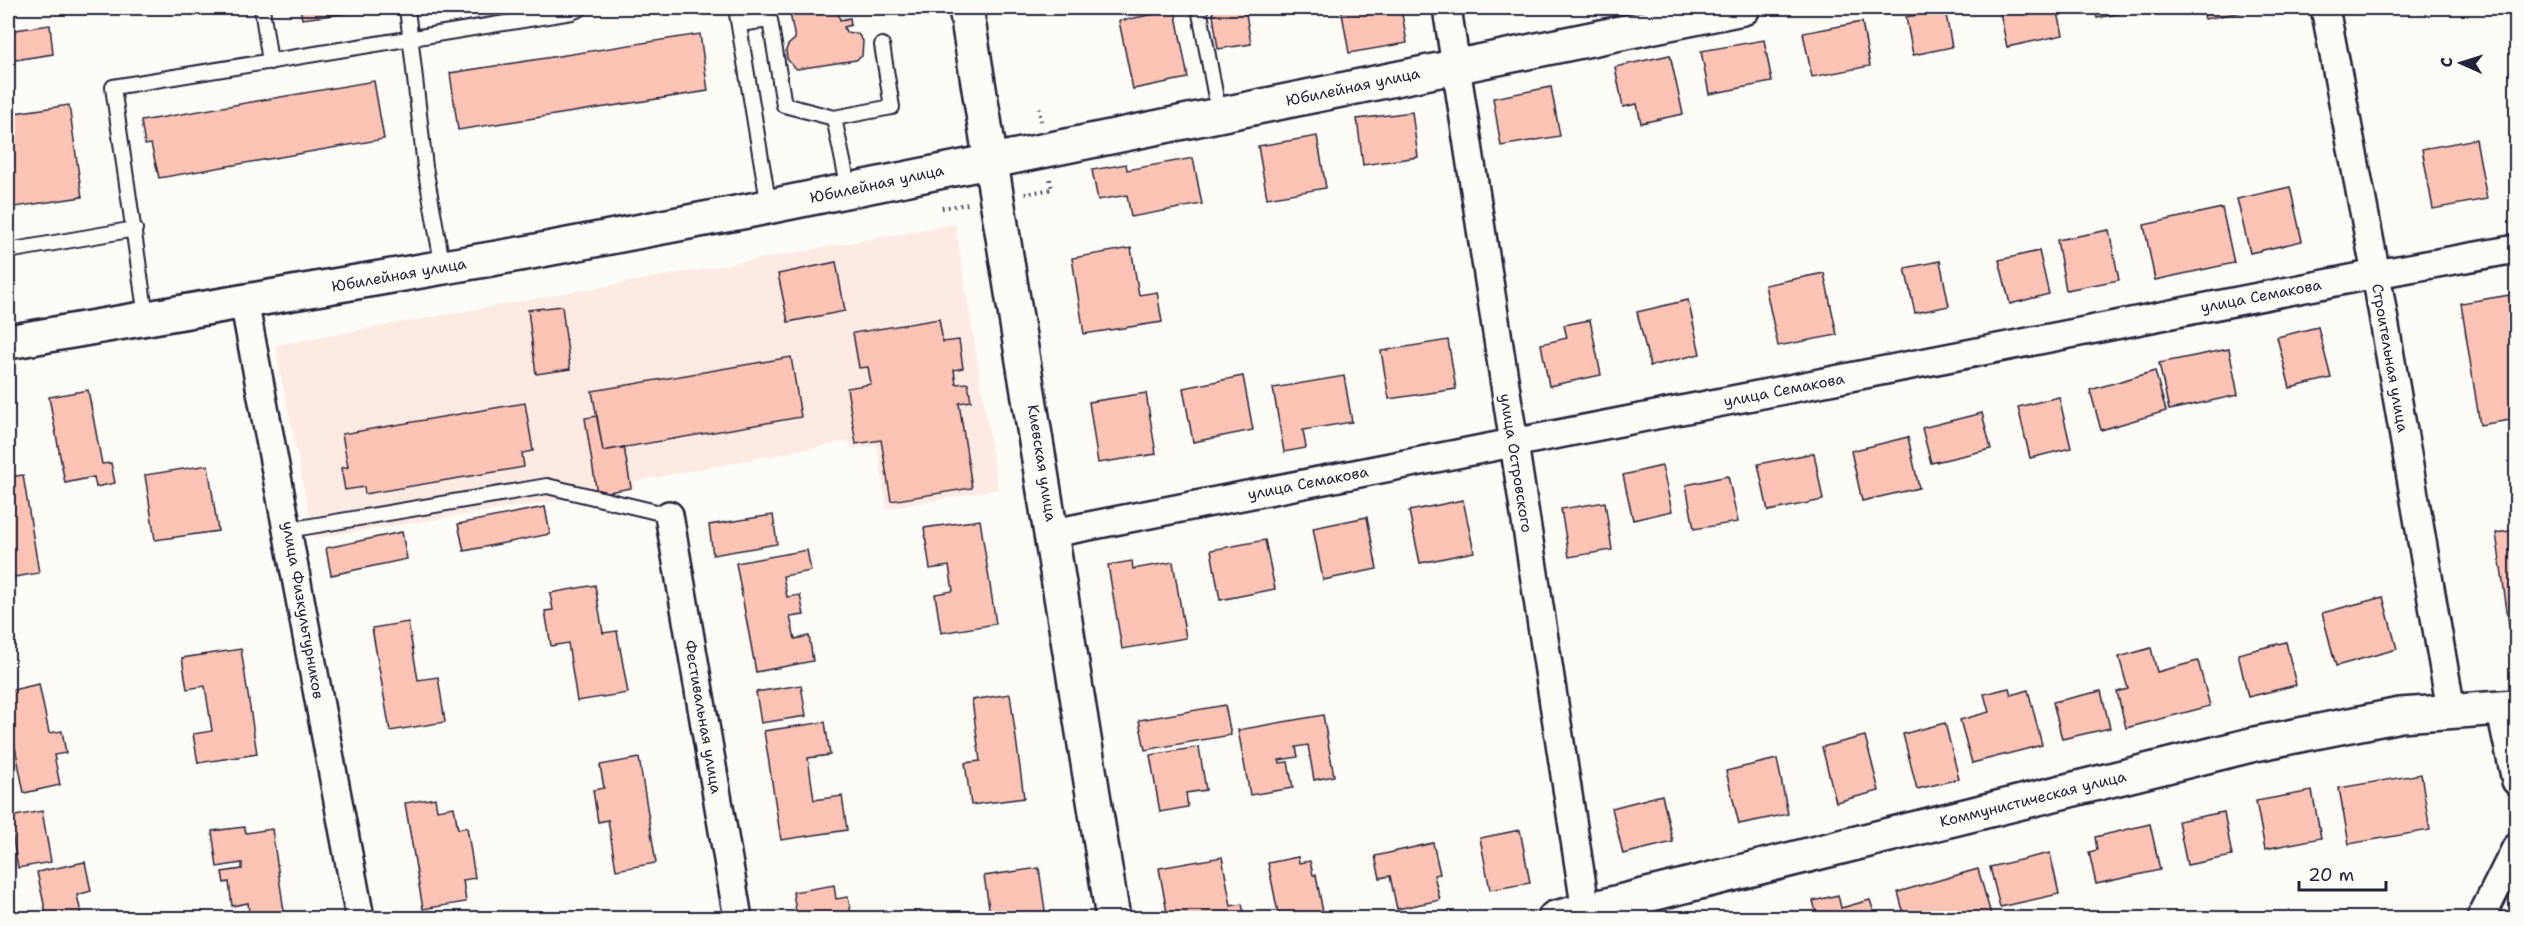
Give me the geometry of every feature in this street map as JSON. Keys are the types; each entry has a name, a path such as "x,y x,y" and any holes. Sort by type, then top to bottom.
{"street":[{"name":"Киевская улица","path":"966,8 993,160 1113,918"},
{"name":"улица Островского","path":"1447,8 1587,915"},
{"name":"Юбилейная улица","path":"8,342 443,268 769,207 1743,8"},
{"name":"Строительная улица","path":"2325,8 2376,273 2451,710"},
{"name":"улица Семакова","path":"1053,533 2376,273 2517,249"},
{"name":"улица Физкультурников","path":"244,301 360,918"},
{"name":"Фестивальная улица","path":"669,515 738,918"},
{"name":"Коммунистическая улица","path":"1555,918 1587,915 2255,744 2400,715 2508,707"},
{"path":"2508,707 2517,781"},
{"path":"2481,918 2517,848"}],"lane":[{"path":"262,8 270,62"},
{"path":"407,8 425,167 443,268"},
{"path":"736,8 769,207"},
{"path":"1199,8 1219,114"},
{"path":"146,317 113,87 412,39 575,9"},
{"path":"739,24 770,20 784,105 834,118 892,107 882,45"},
{"path":"834,118 849,190"},
{"path":"8,251 135,229"},
{"path":"288,530 547,486 669,515"}],"shaded area":[{"path":"955,224 998,489 887,509 877,445 852,449 849,441 633,482 634,489 314,538 275,345"}],"building":[{"path":"300,8 356,8 357,12 302,19"},
{"path":"789,8 837,8 840,20 850,18 851,25 844,27 846,32 858,34 863,41 862,56 856,60 797,69 787,59 788,45 795,39"},
{"path":"1212,8 1245,8 1251,44 1218,49"},
{"path":"1341,8 1401,8 1407,43 1349,53"},
{"path":"1999,8 2057,8 2063,35 2007,47"},
{"path":"2095,8 2142,8 2142,9 2097,18"},
{"path":"2202,8 2264,8 2205,19"},
{"path":"1945,9 1952,47 1913,55 1906,17"},
{"path":"1175,10 1188,78 1133,89 1119,21"},
{"path":"1862,22 1870,66 1812,77 1803,33"},
{"path":"50,25 53,54 8,61 8,31"},
{"path":"700,34 708,91 458,130 450,73"},
{"path":"1764,40 1772,82 1709,94 1701,51"},
{"path":"1670,55 1683,114 1641,123 1637,104 1623,107 1615,67"},
{"path":"374,81 384,139 159,178 151,144 145,145 141,121"},
{"path":"1551,87 1560,136 1501,146 1493,98"},
{"path":"69,105 82,197 8,208 8,114"},
{"path":"1412,112 1418,157 1363,165 1357,119"},
{"path":"1317,136 1326,188 1267,198 1258,146"},
{"path":"2476,139 2487,199 2433,209 2422,149"},
{"path":"1193,158 1202,204 1131,217 1127,195 1098,200 1092,170 1126,164 1127,170"},
{"path":"2290,187 2302,241 2250,253 2237,199"},
{"path":"2222,208 2234,263 2155,280 2144,225"},
{"path":"2109,230 2119,280 2066,290 2057,240"},
{"path":"1131,248 1139,295 1157,292 1162,322 1084,334 1072,258"},
{"path":"2039,251 2049,294 2010,304 1999,260"},
{"path":"1940,261 1949,306 1915,313 1905,268"},
{"path":"836,262 845,311 788,322 778,274"},
{"path":"1824,273 1837,335 1778,346 1765,285"},
{"path":"2516,294 2516,419 2480,425 2461,303"},
{"path":"1688,300 1700,354 1650,366 1637,312"},
{"path":"562,306 570,369 536,374 528,310"},
{"path":"939,319 943,342 959,340 963,368 954,370 956,384 968,383 971,401 959,403 972,488 891,501 881,440 856,444 847,388 871,384 868,367 859,368 853,333"},
{"path":"1590,320 1601,375 1549,386 1541,344 1567,338 1564,325"},
{"path":"2318,327 2331,378 2290,388 2277,337"},
{"path":"1448,340 1456,389 1389,399 1381,351"},
{"path":"2229,349 2238,395 2169,410 2159,363"},
{"path":"791,357 801,417 603,451 592,391"},
{"path":"2155,371 2166,411 2101,430 2090,390"},
{"path":"1243,376 1253,430 1193,442 1183,388"},
{"path":"1344,376 1352,422 1303,430 1306,448 1284,452 1273,388"},
{"path":"88,390 102,464 111,463 115,483 96,487 94,477 65,483 49,397"},
{"path":"1146,393 1156,454 1098,463 1089,402"},
{"path":"2059,397 2071,448 2030,458 2018,407"},
{"path":"525,403 533,451 522,453 524,467 365,494 364,487 345,490 341,468 348,467 342,434"},
{"path":"1982,413 1991,449 1931,463 1922,428"},
{"path":"597,416 603,451 624,447 631,488 597,494 585,418"},
{"path":"1908,437 1919,488 1862,501 1851,451"},
{"path":"1814,453 1823,500 1768,511 1758,464"},
{"path":"208,465 218,531 155,540 145,475"},
{"path":"1662,466 1672,511 1633,520 1623,475"},
{"path":"23,475 39,573 8,578 8,477"},
{"path":"1728,476 1738,522 1694,529 1686,485"},
{"path":"1463,500 1474,552 1420,563 1409,511"},
{"path":"1605,502 1612,550 1569,557 1561,509"},
{"path":"545,507 550,534 464,551 458,524"},
{"path":"773,515 777,544 713,555 709,525"},
{"path":"1367,517 1377,569 1323,580 1313,528"},
{"path":"980,520 996,624 941,633 935,594 953,591 949,566 930,569 924,528"},
{"path":"2516,530 2516,660 2514,660 2496,533"},
{"path":"402,532 407,559 331,575 326,548"},
{"path":"1265,540 1275,589 1220,600 1211,550"},
{"path":"807,550 811,571 783,576 787,597 800,595 804,615 790,617 795,639 809,636 813,661 756,672 736,563"},
{"path":"1132,561 1133,569 1173,562 1186,638 1122,649 1108,565"},
{"path":"595,585 603,633 617,631 628,693 577,701 568,643 551,646 545,611 553,610 550,593"},
{"path":"2383,597 2397,649 2336,666 2322,613"},
{"path":"408,622 418,680 438,677 445,722 390,731 372,628"},
{"path":"2286,642 2296,685 2248,697 2238,654"},
{"path":"2151,648 2157,672 2198,661 2210,706 2126,728 2117,692 2128,689 2119,657"},
{"path":"241,649 257,754 198,763 193,734 212,731 205,686 187,689 182,658"},
{"path":"39,684 49,733 62,731 66,753 54,755 60,785 24,793 8,711 8,691"},
{"path":"801,685 806,716 761,723 756,692"},
{"path":"2009,688 2011,695 2028,690 2042,745 1972,763 1960,720 1989,712 1984,694"},
{"path":"2101,691 2110,728 2062,739 2053,702"},
{"path":"1010,694 1024,798 971,805 965,763 980,761 972,700"},
{"path":"1225,705 1231,735 1145,750 1139,720"},
{"path":"1323,715 1334,776 1314,780 1308,745 1296,747 1298,757 1279,760 1280,763 1288,762 1293,788 1250,795 1238,730"},
{"path":"825,722 830,755 808,758 814,800 842,796 847,830 781,840 764,731"},
{"path":"1945,723 1959,779 1917,789 1903,734"},
{"path":"1865,736 1879,791 1836,802 1822,747"},
{"path":"1199,747 1206,790 1186,793 1188,807 1160,812 1150,755"},
{"path":"639,758 656,863 616,870 608,820 598,822 593,790 604,788 600,765"},
{"path":"1777,759 1788,814 1739,824 1726,771"},
{"path":"2421,774 2430,830 2349,844 2339,788"},
{"path":"2312,791 2321,838 2265,849 2256,801"},
{"path":"1662,795 1673,842 1623,854 1612,808"},
{"path":"435,798 437,810 454,807 458,829 467,827 475,878 463,880 466,902 423,909 405,803"},
{"path":"42,811 51,862 18,868 9,817"},
{"path":"2224,812 2232,856 2187,865 2178,821"},
{"path":"2150,824 2160,870 2096,884 2089,852 2097,850 2095,837"},
{"path":"244,827 246,833 272,829 285,918 234,918 233,915 249,913 248,903 232,906 229,882 224,883 222,872 242,869 242,863 217,867 212,831"},
{"path":"1520,830 1530,883 1490,890 1480,838"},
{"path":"1433,843 1440,874 1434,875 1440,900 1397,909 1390,876 1380,878 1375,856"},
{"path":"2050,853 2059,894 2000,907 1990,867"},
{"path":"1222,857 1231,906 1242,904 1245,918 1168,918 1159,868"},
{"path":"1298,857 1299,863 1310,861 1313,875 1316,875 1324,918 1279,918 1268,863"},
{"path":"85,862 91,891 77,895 82,918 47,918 37,872"},
{"path":"1039,868 1046,918 1006,918 1005,912 990,914 984,876"},
{"path":"1978,869 1992,918 1905,918 1898,892"},
{"path":"834,885 836,899 848,897 852,918 797,918 793,892"},
{"path":"1838,895 1841,908 1870,900 1876,918 1818,918 1813,901"}]}
